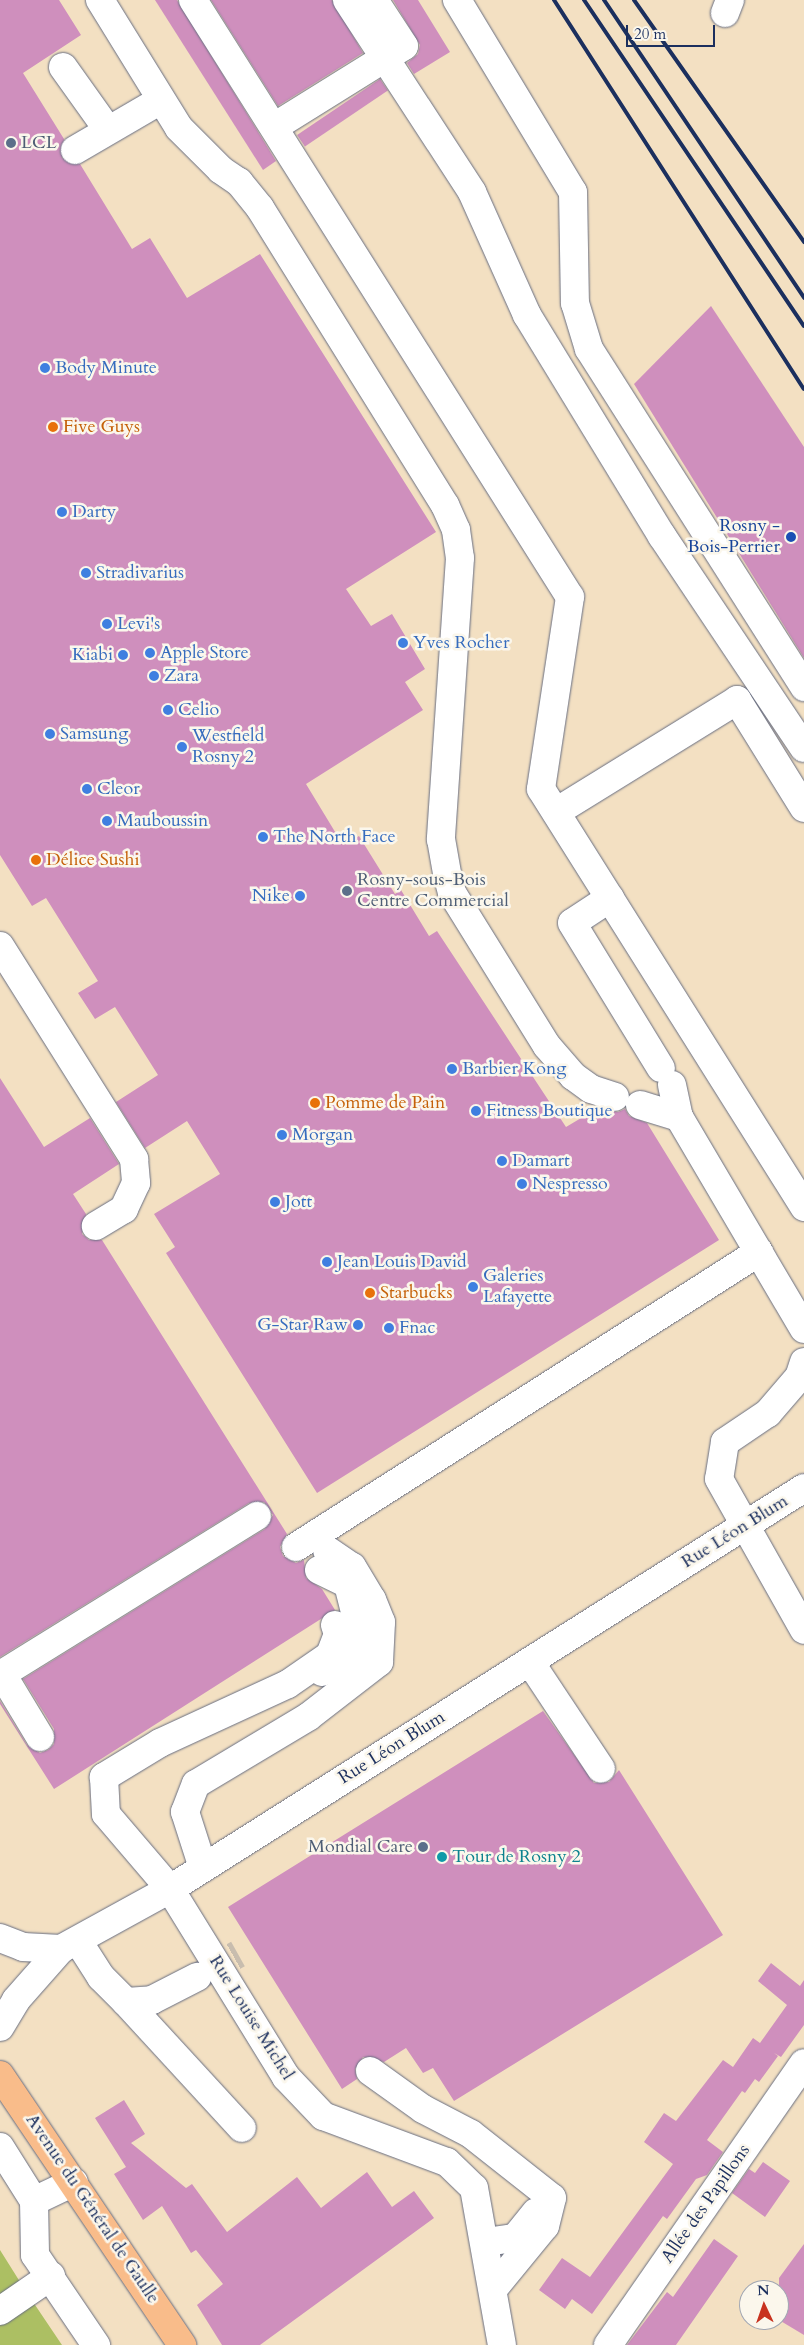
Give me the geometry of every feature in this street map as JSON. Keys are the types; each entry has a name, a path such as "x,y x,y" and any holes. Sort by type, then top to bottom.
{"main road":[{"name":"Avenue du Général de Gaulle","path":"0,2075 74,2182 182,2345"}],"street":[{"path":"100,0 179,128 221,170 239,182 260,208 451,517 460,558 441,839 452,894 551,1052 585,1085 614,1097"},
{"path":"193,0 570,597 541,789 804,1207"},
{"path":"347,0 472,192 526,315 662,536 804,748"},
{"path":"274,127 404,46 374,0"},
{"path":"457,0 573,192 574,303 589,349 804,687"},
{"path":"63,66 108,130"},
{"path":"74,150 161,100"},
{"path":"556,812 738,700 804,808"},
{"path":"610,898 572,923 666,1077 679,1117 804,1329"},
{"path":"0,946 134,1159 136,1183 124,1209 96,1226"},
{"path":"640,1105 679,1117"},
{"path":"296,1547 759,1252"},
{"path":"804,1362 799,1377 768,1413 725,1442 719,1479 742,1527 804,1630"},
{"name":"Rue Léon Blum","path":"0,2027 16,2000 69,1945 170,1889 804,1488"},
{"path":"40,1737 2,1674 257,1516"},
{"path":"203,1868 185,1812 196,1784 308,1717 379,1662 381,1622 372,1600 352,1567 323,1560 348,1584 357,1621 356,1648 329,1670 288,1684"},
{"path":"288,1684 330,1655 338,1634 335,1625"},
{"path":"530,1662 601,1769"},
{"name":"Rue Louise Michel","path":"288,1684 160,1743 104,1777 106,1814 170,1889 286,2077 323,2116 447,2162 462,2174 474,2188 486,2242 502,2345"},
{"path":"0,1938 23,1947 69,1945 126,2002 242,2128"},
{"path":"126,2002 152,2000 197,1977"},
{"name":"Allée des Papillons","path":"608,2345 804,2063"},
{"path":"370,2071 423,2109 471,2134 552,2198"},
{"path":"0,2148 34,2201 36,2255 68,2300 96,2345"},
{"path":"34,2201 74,2182"},
{"path":"486,2242 515,2238 552,2198"},
{"path":"494,2288 544,2226 552,2198"},
{"path":"0,2311 51,2276"}],"green space":[{"path":"0,2250 27,2293 62,2345 0,2345"}],"building":[{"name":"Westfield Rosny 2","path":"0,0 59,0 81,35 23,73 64,139 62,158 80,164 132,249 150,238 187,298 260,254 436,532 346,589 371,626 392,614 425,669 405,682 423,710 306,784 343,845 359,836 395,894 401,890 429,936 437,931 566,1127 598,1108 618,1112 625,1109 629,1116 647,1123 719,1240 317,1493 166,1253 175,1247 154,1214 220,1174 187,1121 145,1148 116,1102 158,1075 115,1007 95,1019 78,993 98,981 46,898 32,906 0,855"},
{"path":"155,0 177,0 276,161 263,170"},
{"path":"211,0 332,0 363,53 278,106"},
{"path":"393,0 418,0 450,52 414,74 407,63 418,54 420,45"},
{"path":"380,79 388,91 305,147 297,135"},
{"path":"711,306 804,447 804,658 634,384"},
{"path":"0,1078 44,1147 90,1118 119,1164 73,1194 86,1214 82,1234 89,1240 102,1240 287,1534 280,1547 283,1556 296,1563 304,1560 306,1578 322,1589 335,1610 54,1789 0,1704 0,1701 27,1745 40,1753 48,1750 54,1744 54,1729 23,1679 265,1529 273,1515 264,1502 249,1503 0,1657"},
{"path":"543,1711 594,1783 609,1782 619,1770 723,1935 454,2101 433,2068 423,2073 406,2048 384,2062 363,2057 355,2069 357,2079 342,2089 228,1907"},
{"path":"771,1963 800,1986 804,1980 804,2025 781,2057 774,2053 778,2056 759,2082 755,2079 745,2093 742,2091 707,2140 723,2152 707,2175 696,2179 667,2219 663,2216 592,2314 572,2299 565,2309 539,2290 562,2258 590,2277 673,2164 644,2142 664,2113 676,2121 723,2060 733,2067 753,2038 760,2043 787,2005 758,1981"},
{"path":"124,2100 145,2134 131,2143 186,2188 192,2184 227,2232 297,2177 321,2208 367,2172 392,2207 414,2191 434,2218 260,2345 222,2345 197,2305 223,2284 196,2250 191,2253 162,2206 143,2220 114,2174 126,2167 95,2118"},
{"path":"763,2162 790,2181 765,2217 732,2193 749,2169 755,2173"},
{"path":"714,2239 738,2256 676,2345 627,2345 667,2292 673,2297"},
{"path":"804,2244 804,2335 789,2326 789,2280 779,2280"}],"tunnel":[{"path":"197,1977 238,1954"}],"railway":[{"path":"554,0 804,389"},
{"path":"584,0 804,326"},
{"path":"604,0 804,298"},
{"path":"634,0 804,242"}],"place":[{"name":"LCL","path":"11,143"},
{"name":"Body Minute","path":"45,368"},
{"name":"Five Guys","path":"53,427"},
{"name":"Darty","path":"62,512"},
{"name":"Rosny - Bois-Perrier","path":"791,537"},
{"name":"Stradivarius","path":"86,573"},
{"name":"Levi's","path":"107,624"},
{"name":"Yves Rocher","path":"403,643"},
{"name":"Apple Store","path":"150,653"},
{"name":"Kiabi","path":"123,655"},
{"name":"Zara","path":"154,676"},
{"name":"Celio","path":"168,710"},
{"name":"Samsung","path":"50,734"},
{"name":"Westfield Rosny 2","path":"182,747"},
{"name":"Cleor","path":"87,789"},
{"name":"Mauboussin","path":"107,821"},
{"name":"The North Face","path":"263,837"},
{"name":"Délice Sushi","path":"36,860"},
{"name":"Rosny-sous-Bois Centre Commercial","path":"347,891"},
{"name":"Nike","path":"300,896"},
{"name":"Barbier Kong","path":"452,1069"},
{"name":"Pomme de Pain","path":"315,1103"},
{"name":"Fitness Boutique","path":"476,1111"},
{"name":"Morgan","path":"282,1135"},
{"name":"Damart","path":"502,1161"},
{"name":"Nespresso","path":"522,1184"},
{"name":"Jott","path":"275,1202"},
{"name":"Jean Louis David","path":"327,1262"},
{"name":"Galeries Lafayette","path":"473,1287"},
{"name":"Starbucks","path":"370,1293"},
{"name":"G-Star Raw","path":"358,1325"},
{"name":"Fnac","path":"389,1328"},
{"name":"Mondial Care","path":"423,1847"},
{"name":"Tour de Rosny 2","path":"442,1857"}]}
